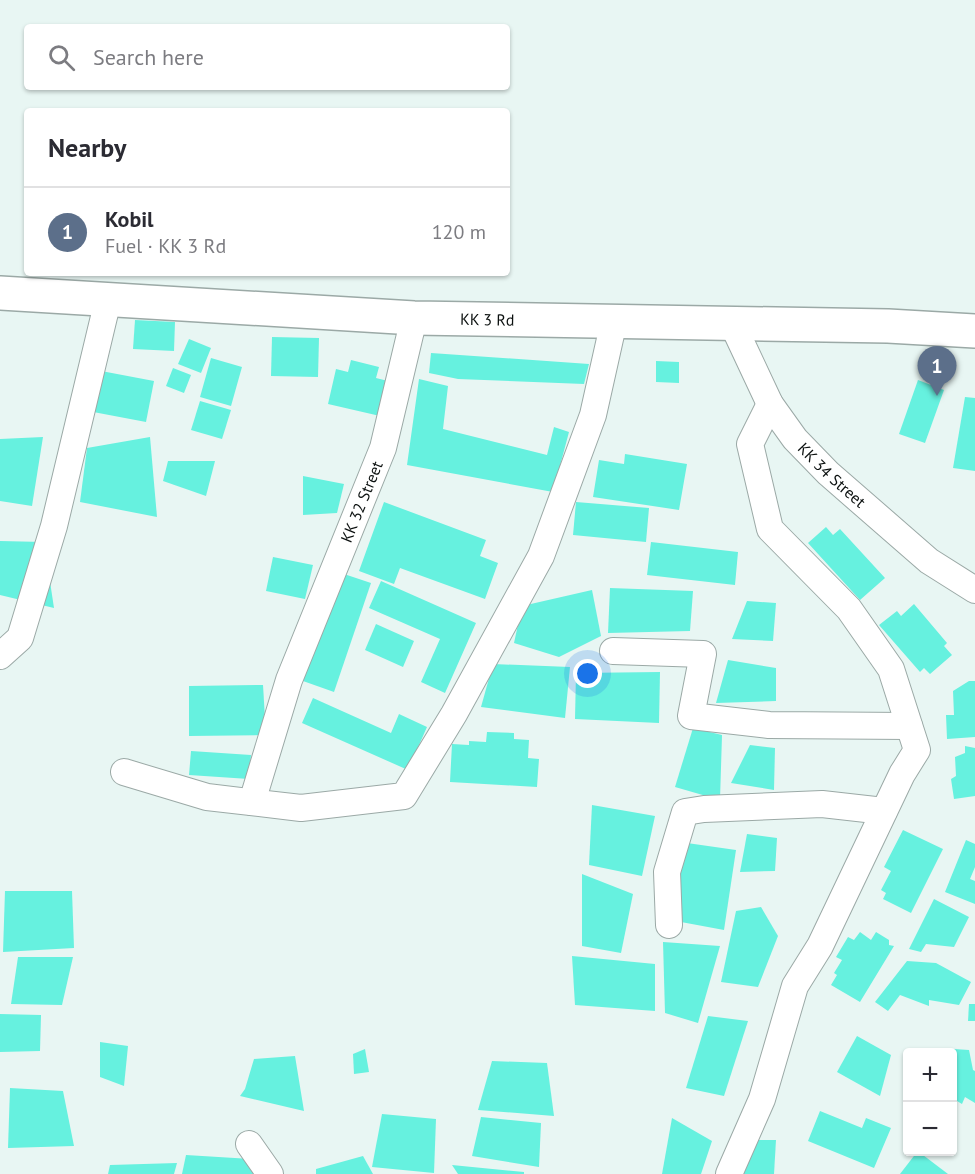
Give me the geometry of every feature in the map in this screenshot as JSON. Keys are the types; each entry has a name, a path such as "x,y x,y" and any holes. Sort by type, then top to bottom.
{"highway":[{"name":"KK 3 Rd","path":"0,292 414,318 888,326 975,331"}],"street":[{"path":"0,656 20,638 54,526 108,300"},
{"name":"KK 32 Street","path":"252,802 289,680 383,448 414,318"},
{"path":"124,772 207,797 301,808 404,796 454,714 542,556 593,415 614,321"},
{"name":"KK 34 Street","path":"732,323 770,404 795,439 828,473 929,561 975,590"},
{"path":"729,1174 762,1099 795,986 820,946 902,774 917,750 891,669 849,609 770,529 750,444 770,404"},
{"path":"613,651 703,654 690,716 769,725 909,726"},
{"path":"669,925 667,872 684,813 704,809 822,804 884,811"},
{"path":"249,1144 270,1174"}],"building":[{"path":"135,320 175,322 174,351 133,349"},
{"path":"272,337 319,338 318,377 271,376"},
{"path":"189,339 211,348 201,373 178,364"},
{"path":"431,353 589,364 584,384 458,379 429,373"},
{"path":"211,358 242,367 231,406 200,397"},
{"path":"351,360 379,367 376,378 388,381 380,416 328,404 336,369 348,372"},
{"path":"656,361 679,362 679,383 656,382"},
{"path":"173,368 191,375 184,393 166,386"},
{"path":"96,370 154,381 146,422 88,411"},
{"path":"419,379 448,386 443,429 547,455 554,427 569,432 553,492 407,465"},
{"path":"918,380 944,390 925,443 899,434"},
{"path":"965,397 975,398 975,471 953,468"},
{"path":"200,401 231,410 222,439 191,430"},
{"path":"43,437 32,506 0,501 0,439"},
{"path":"150,437 157,517 80,502 87,448"},
{"path":"625,454 687,464 679,510 593,497 599,460 624,464"},
{"path":"168,461 215,461 206,496 163,481"},
{"path":"303,476 344,484 337,513 303,515"},
{"path":"384,502 486,540 480,556 498,563 485,599 400,568 394,584 359,571"},
{"path":"576,502 649,508 646,542 573,535"},
{"path":"826,527 833,535 840,529 885,578 860,600 808,543"},
{"path":"0,541 44,542 54,608 0,595"},
{"path":"651,542 738,552 735,585 647,575"},
{"path":"273,557 313,565 305,599 266,591"},
{"path":"341,573 371,583 334,692 303,681"},
{"path":"381,581 476,623 445,693 421,682 440,639 369,608"},
{"path":"610,588 693,591 690,631 608,633"},
{"path":"592,590 601,636 559,657 514,643 522,606"},
{"path":"747,601 776,603 773,641 732,639"},
{"path":"914,604 947,643 944,646 952,655 930,674 924,668 920,672 879,625 897,611 901,616"},
{"path":"376,624 414,641 403,667 365,650"},
{"path":"728,660 776,668 776,701 716,703"},
{"path":"493,664 570,667 565,718 481,707"},
{"path":"660,672 659,723 575,719 576,673"},
{"path":"969,681 975,681 975,737 947,739 946,715 954,715 953,691"},
{"path":"263,685 266,735 189,736 189,686"},
{"path":"313,698 391,733 399,714 427,727 408,770 302,723"},
{"path":"693,728 722,735 720,800 675,787"},
{"path":"487,732 514,733 514,739 529,740 528,758 539,759 537,787 450,782 452,744 469,745 469,741 486,742"},
{"path":"750,745 775,748 774,790 731,783"},
{"path":"965,746 975,748 975,796 954,799 951,779 956,776 955,757 965,753"},
{"path":"191,751 251,755 249,779 189,775"},
{"path":"592,805 655,816 642,876 589,865"},
{"path":"903,830 943,849 911,913 883,899 886,893 881,890 891,871 884,867"},
{"path":"747,834 777,838 775,871 740,872"},
{"path":"966,840 975,844 975,867 970,879 975,881 975,904 945,892"},
{"path":"680,842 736,850 724,930 681,922"},
{"path":"582,874 633,894 621,953 582,946"},
{"path":"5,891 72,891 74,948 3,952"},
{"path":"934,899 969,917 954,947 926,944 921,952 909,949"},
{"path":"761,907 778,936 758,987 721,982 736,911"},
{"path":"860,932 871,940 876,932 889,940 889,945 894,946 860,1002 831,985 837,975 834,973 842,960 836,957 848,937 854,940"},
{"path":"663,942 720,946 698,1023 665,1013"},
{"path":"572,956 655,964 655,1011 575,1005"},
{"path":"18,957 73,957 62,1005 11,1004"},
{"path":"907,961 936,963 971,982 959,1005 929,1000 929,1006 900,995 888,1011 875,1002"},
{"path":"969,1004 975,1004 975,1021 968,1021"},
{"path":"0,1014 41,1015 40,1051 0,1052"},
{"path":"708,1016 748,1021 724,1096 686,1088"},
{"path":"857,1036 891,1055 880,1096 837,1072"},
{"path":"100,1042 128,1046 124,1086 100,1077"},
{"path":"365,1049 369,1072 354,1074 353,1054"},
{"path":"957,1049 969,1050 975,1071 975,1103 965,1097 962,1104 957,1101"},
{"path":"295,1056 304,1111 240,1096 245,1089 254,1059"},
{"path":"492,1061 547,1063 554,1116 478,1110"},
{"path":"10,1088 63,1091 74,1146 8,1148"},
{"path":"820,1111 862,1128 866,1118 891,1128 874,1168 808,1141"},
{"path":"382,1114 436,1119 434,1173 372,1167"},
{"path":"481,1117 541,1123 539,1167 472,1156"},
{"path":"672,1118 712,1141 701,1174 662,1174"},
{"path":"746,1140 776,1140 774,1174 739,1174"},
{"path":"186,1155 251,1159 255,1174 182,1174"},
{"path":"363,1156 373,1174 316,1174 316,1169"},
{"path":"914,1156 924,1156 948,1174 900,1174"},
{"path":"177,1163 174,1174 108,1174 110,1165"},
{"path":"452,1165 524,1172 524,1174 458,1174"}],"place":[{"name":"Kobil","path":"937,396"}]}
